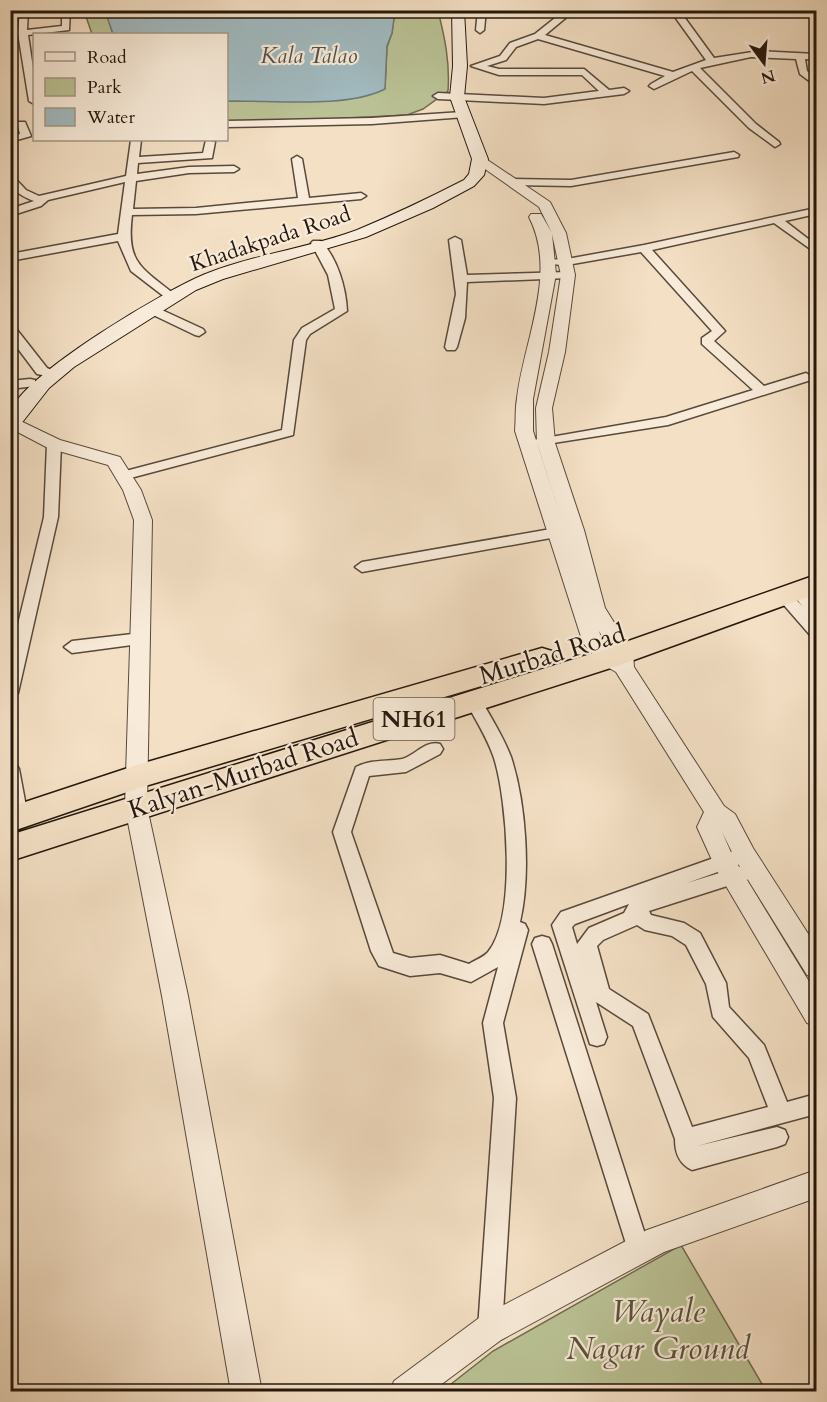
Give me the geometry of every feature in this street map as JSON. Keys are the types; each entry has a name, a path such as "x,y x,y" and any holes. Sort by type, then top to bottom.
{"highway":[{"name":"Murbad Road","path":"15,818 137,777 612,652 816,565"},
{"name":"Kalyan-Murbad Road","path":"10,848 473,700 612,652 804,596"}],"main road":[{"path":"458,10 460,66 457,97 480,159 474,177"},
{"name":"Khadakpada Road","path":"12,419 41,376 112,328 167,295 217,275 319,245 428,205 474,177"},
{"name":"Khadakpada Road","path":"112,328 151,309 167,295"}],"street":[{"path":"24,10 23,34 30,54 33,89"},
{"path":"23,34 66,28 66,10"},
{"path":"480,30 482,10"},
{"path":"460,66 477,66 495,62 503,58 513,45 538,36 572,10"},
{"path":"674,10 711,60"},
{"path":"35,33 59,31"},
{"path":"23,34 33,33"},
{"path":"538,36 672,75"},
{"path":"654,86 672,75 711,60 752,54 816,57"},
{"path":"800,56 803,72 816,83"},
{"path":"477,66 498,72 584,72 607,93"},
{"path":"693,67 719,88 754,130 775,144"},
{"path":"438,96 544,101 624,91"},
{"path":"228,124 372,121 462,115"},
{"path":"10,139 26,136 21,124"},
{"path":"136,141 123,242 135,269 167,295"},
{"path":"133,160 208,156 210,142"},
{"path":"474,177 571,183 734,155"},
{"path":"297,159 304,202"},
{"path":"480,159 545,206 543,216 567,269 557,352 537,444"},
{"path":"10,213 37,204 43,199 88,186 189,170 234,169"},
{"path":"10,176 22,192 43,199"},
{"path":"127,212 196,211 361,196"},
{"path":"463,279 548,268 567,269 644,248 816,211"},
{"path":"775,219 816,250"},
{"path":"552,233 524,407 524,430 537,444 566,531 612,652 716,812 708,827 816,967"},
{"path":"10,258 124,236"},
{"path":"452,347 462,314 463,279 455,240"},
{"path":"123,476 288,432 300,340 306,331 341,311 342,304 319,245"},
{"path":"644,248 719,331 706,341 760,389"},
{"path":"151,309 199,332"},
{"path":"10,329 41,376 10,385"},
{"path":"537,444 668,421 760,389 806,377"},
{"path":"524,407 544,408"},
{"path":"12,419 54,444 114,461 132,490 143,520 136,807 175,996 247,1392"},
{"path":"10,693 51,517 54,444"},
{"path":"362,567 566,531"},
{"path":"804,596 816,631"},
{"path":"72,647 141,639"},
{"path":"434,749 406,765 371,767 362,772 342,832 381,951 386,960 410,967 441,964 471,973 495,958 509,933 515,884 517,828 503,758 473,700"},
{"path":"10,769 15,818"},
{"path":"739,866 637,907 631,919 596,934 587,944 600,994 641,1020 686,1139 686,1150 692,1159 777,1137"},
{"path":"739,866 816,1015"},
{"path":"597,1037 562,925 568,918 739,866"},
{"path":"637,907 645,922 677,929 693,939 716,983 720,1011 757,1052 781,1114"},
{"path":"490,1329 505,1098 493,1023 523,909"},
{"path":"542,944 639,1250"},
{"path":"686,1139 816,1104"},
{"path":"405,1392 490,1329 657,1240 816,1184"}],"green space":[{"path":"84,11 106,11 113,33 92,33"},
{"path":"395,11 438,11 446,51 448,91 423,109 407,115 228,124 228,101 280,101 385,88 387,47 392,33"},
{"name":"Wayale Nagar Ground","path":"681,1245 766,1391 441,1392 493,1351"}],"water":[{"name":"Kala Talao","path":"105,11 395,11 392,33 387,46 385,89 369,95 330,101 228,101 228,33 113,33"}]}
